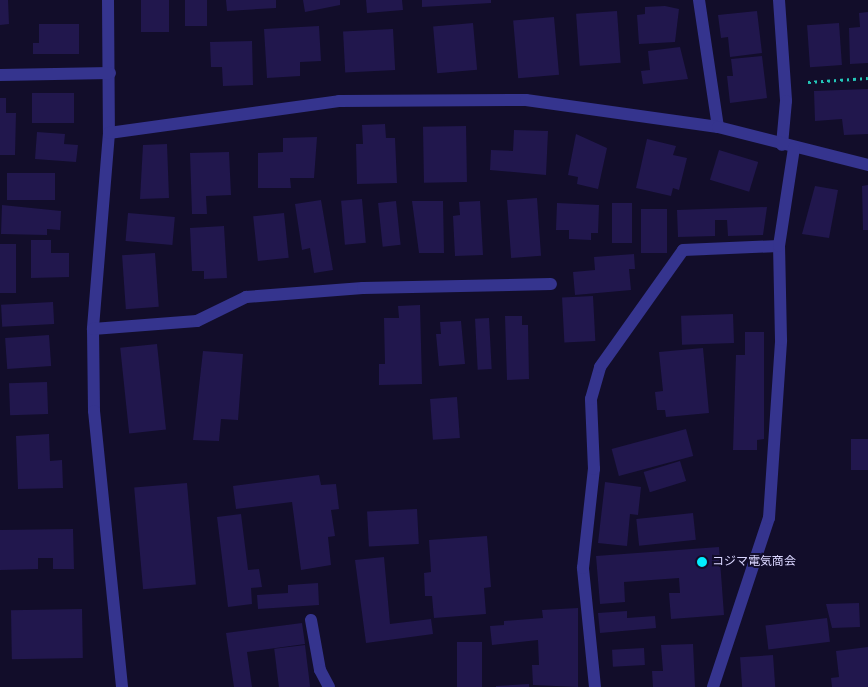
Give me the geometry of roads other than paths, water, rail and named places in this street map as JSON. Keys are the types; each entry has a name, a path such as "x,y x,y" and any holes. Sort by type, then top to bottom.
{"street":[{"path":"108,0 109,133 94,329 94,411 122,687"},
{"path":"699,0 718,127"},
{"path":"713,687 769,518 781,340 779,246 788,146 779,0"},
{"path":"0,75 110,73"},
{"path":"109,133 339,101 526,100 718,127 868,165"},
{"path":"595,687 583,568 594,469 592,399 600,367 682,250 779,246"},
{"path":"94,329 197,321 246,297 363,288 551,284"},
{"path":"311,620 320,670 329,687"}],"place":[{"name":"コジマ電気商会","path":"702,562"}]}
